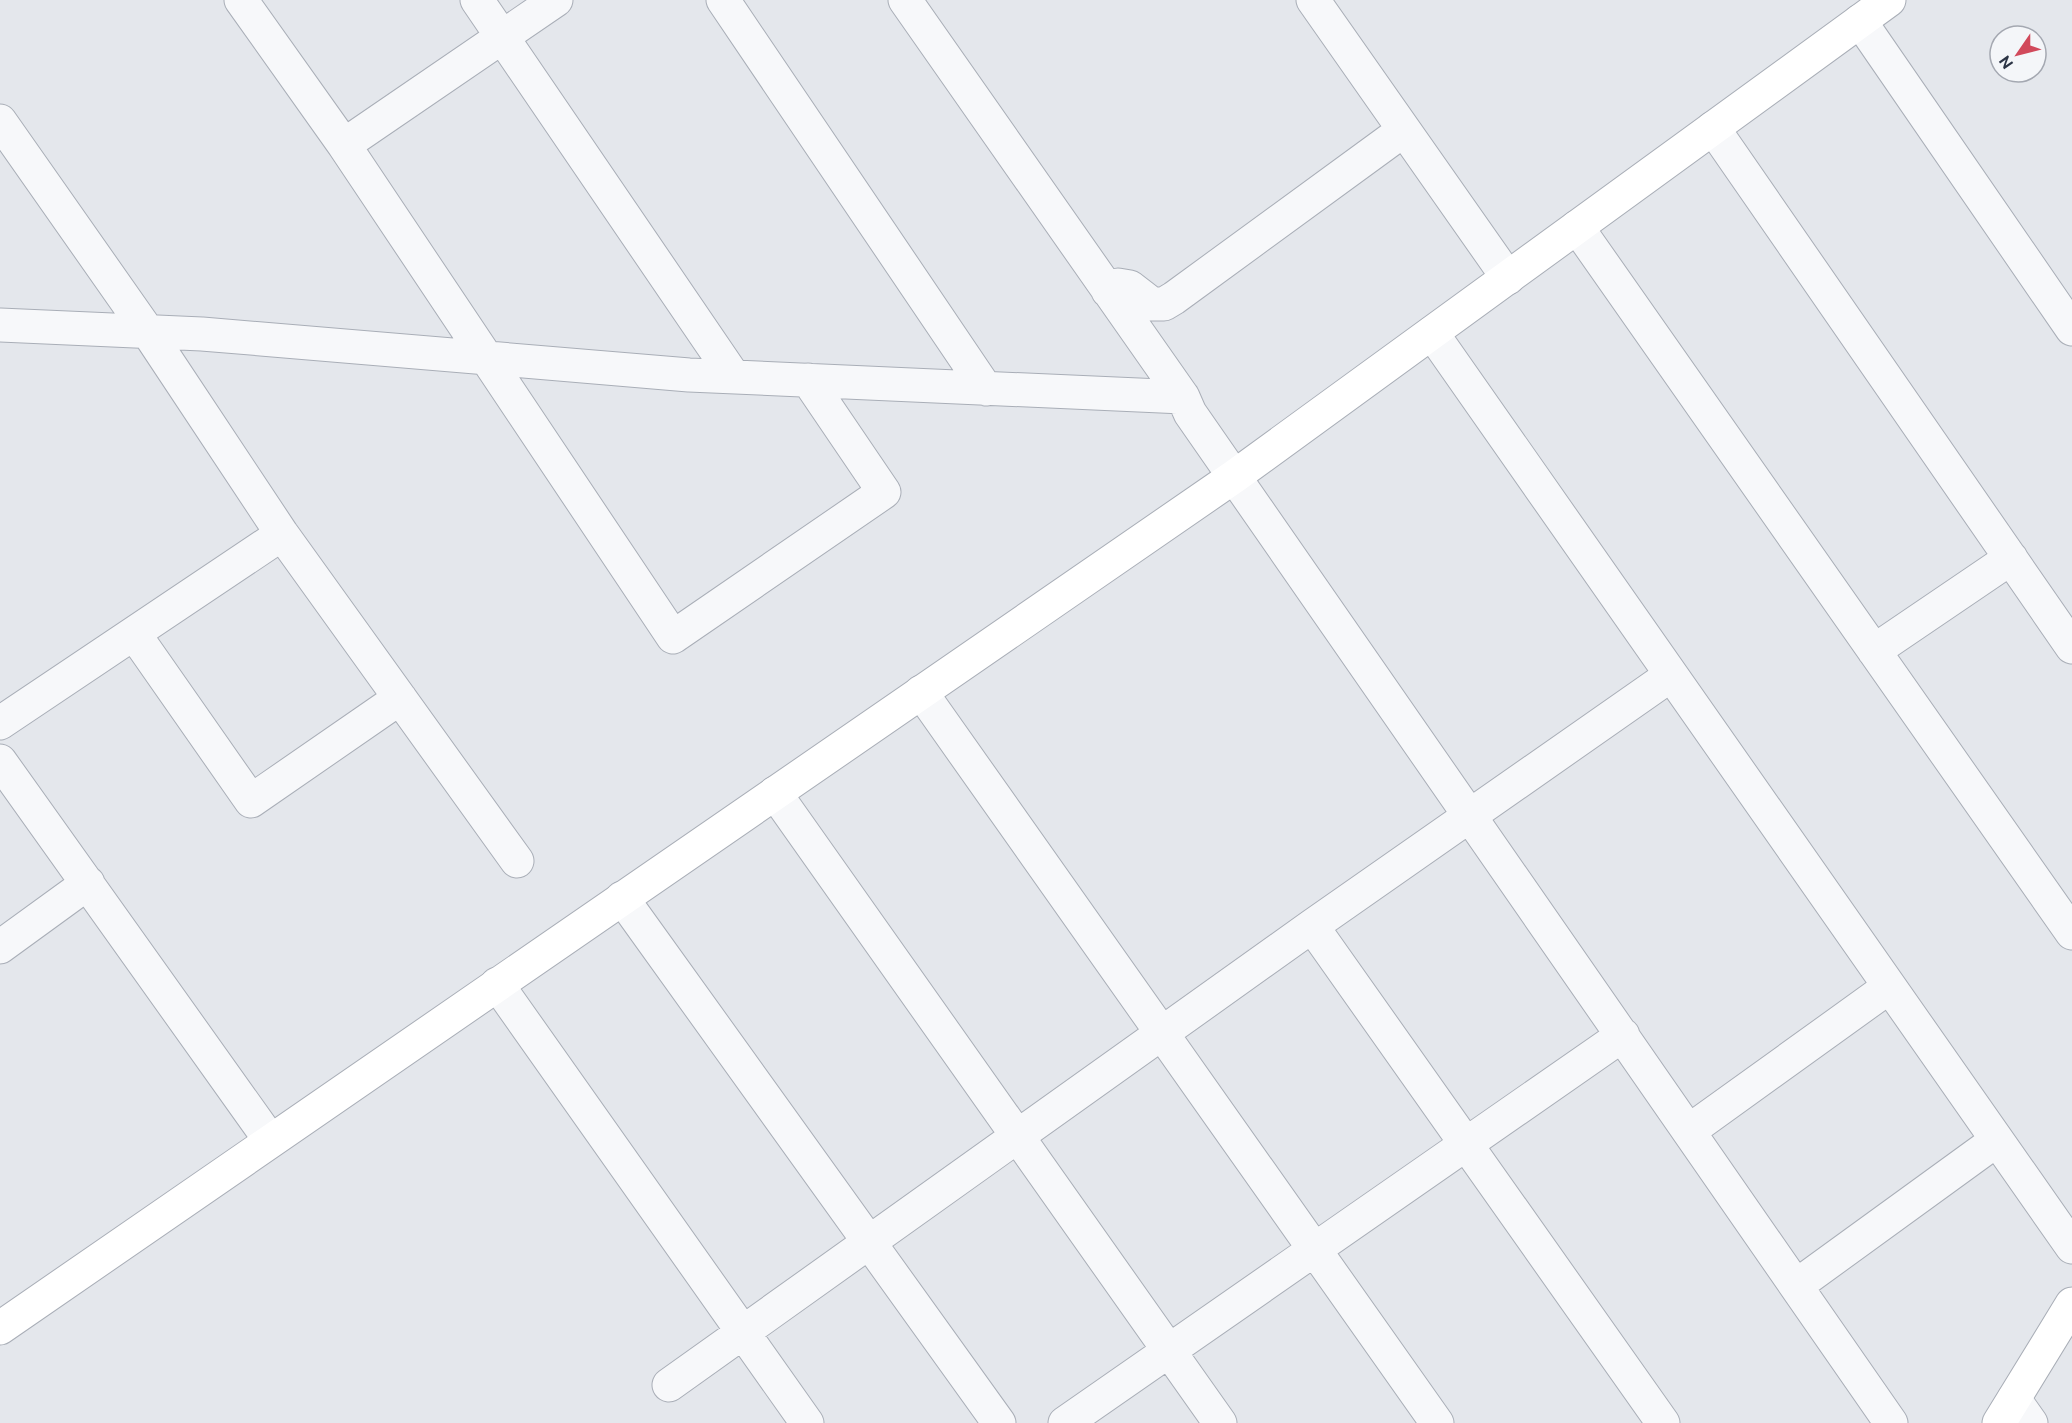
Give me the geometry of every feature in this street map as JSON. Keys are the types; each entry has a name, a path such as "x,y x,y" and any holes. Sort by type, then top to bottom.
{"main road":[{"path":"0,1328 921,692 1228,468 1432,333 1889,0"},
{"path":"2014,1415 2072,1304"}],"street":[{"path":"241,0 344,145 484,358 673,637 884,492 808,380"},
{"path":"477,0 734,377"},
{"path":"344,145 556,0"},
{"path":"723,0 986,389"},
{"path":"905,0 1892,1423"},
{"path":"1313,0 1508,278"},
{"path":"1860,21 2072,329"},
{"path":"0,121 148,332 282,534 517,861"},
{"path":"1713,128 2072,646"},
{"path":"1108,291 1118,285 1131,288 1152,304 1164,304 1404,130"},
{"path":"1577,227 2072,933"},
{"path":"0,325 148,332 734,377 986,389 1186,405"},
{"path":"1432,333 2072,1248"},
{"path":"0,723 135,635 282,534"},
{"path":"1874,651 2011,558"},
{"path":"135,635 251,801 400,698"},
{"path":"669,1385 1470,814 1671,675"},
{"path":"921,692 1437,1423"},
{"path":"0,761 217,1061 270,1140"},
{"path":"775,793 1220,1423"},
{"path":"0,947 88,884"},
{"path":"622,898 999,1423"},
{"path":"1312,926 1663,1423"},
{"path":"497,984 807,1423"},
{"path":"1689,1131 1889,987"},
{"path":"1065,1423 1623,1035"},
{"path":"1796,1286 1997,1140"}]}
